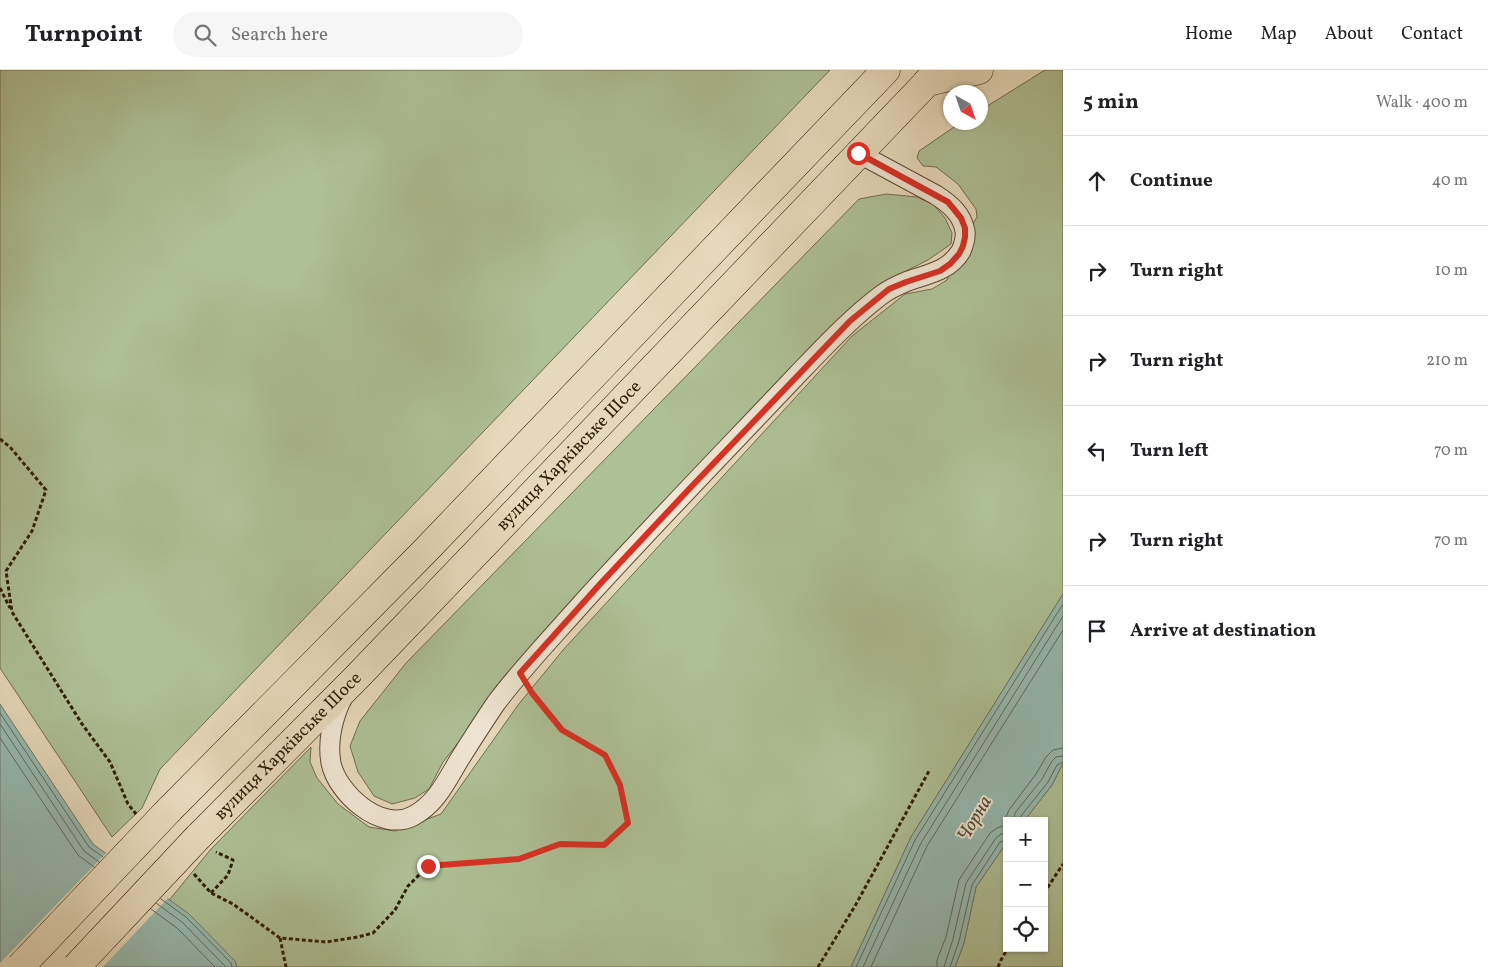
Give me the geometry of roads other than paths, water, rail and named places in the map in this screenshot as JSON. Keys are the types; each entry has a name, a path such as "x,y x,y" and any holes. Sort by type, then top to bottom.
{"highway":[{"path":"20,967 169,810 425,551 886,70"},
{"path":"933,76 979,70"},
{"name":"вулиця Харківське Шосе","path":"76,967 205,843 358,677 933,76"}],"lane":[{"path":"358,677 342,698 334,718 330,742 332,766 343,788 360,805 377,816 399,820 410,818 430,805 439,795 477,732 520,673 691,487 850,321 889,289 940,271 959,254 963,246 965,228 961,218 952,206 936,195 858,153"}],"water":[{"name":"Чорна","path":"1063,594 1063,763 1052,785 1027,817 1003,817 1003,848 976,887 964,943 955,967 851,967 911,837"},
{"path":"0,704 93,844 189,914 235,961 237,967 0,967"}]}
